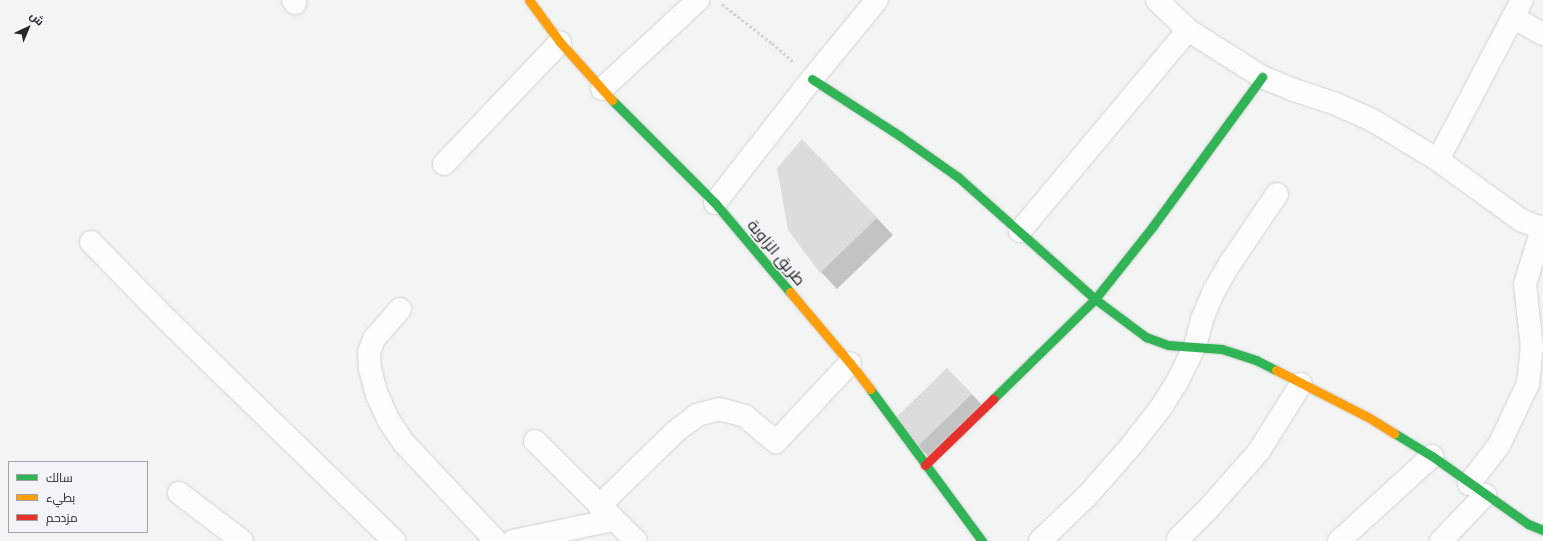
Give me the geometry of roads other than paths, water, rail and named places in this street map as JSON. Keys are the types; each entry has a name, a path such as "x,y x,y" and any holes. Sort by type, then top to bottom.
{"street":[{"name":"طريق الزاوية","path":"529,0 560,42 602,89 715,203 850,363 924,465 982,541"},
{"path":"602,89 698,0"},
{"path":"715,203 812,79 877,0"},
{"path":"1157,0 1188,30 1262,77 1294,90 1336,104 1372,120 1438,160 1521,220 1542,229 1525,284 1532,348 1528,384 1477,489 1441,541"},
{"path":"1438,160 1518,8 1543,34"},
{"path":"1020,231 1188,30"},
{"path":"444,164 560,42"},
{"path":"924,465 1095,299 1153,226 1262,77"},
{"path":"812,79 900,136 958,177 1095,299 1146,337 1168,345 1222,349 1256,360 1368,417 1432,456 1528,524 1543,530"},
{"path":"1040,541 1087,496 1131,446 1173,388 1195,346 1202,319 1214,291 1277,194"},
{"path":"91,242 167,320 394,541"},
{"path":"400,309 374,339 369,353 370,368 377,396 389,421 404,443 496,541"},
{"path":"513,541 606,513 676,431 697,415 719,409 745,416 776,442 850,363"},
{"path":"1178,539 1209,508 1259,451 1301,384"},
{"path":"535,441 606,513 636,541"},
{"path":"1339,541 1432,456"},
{"path":"179,493 242,541"}]}
